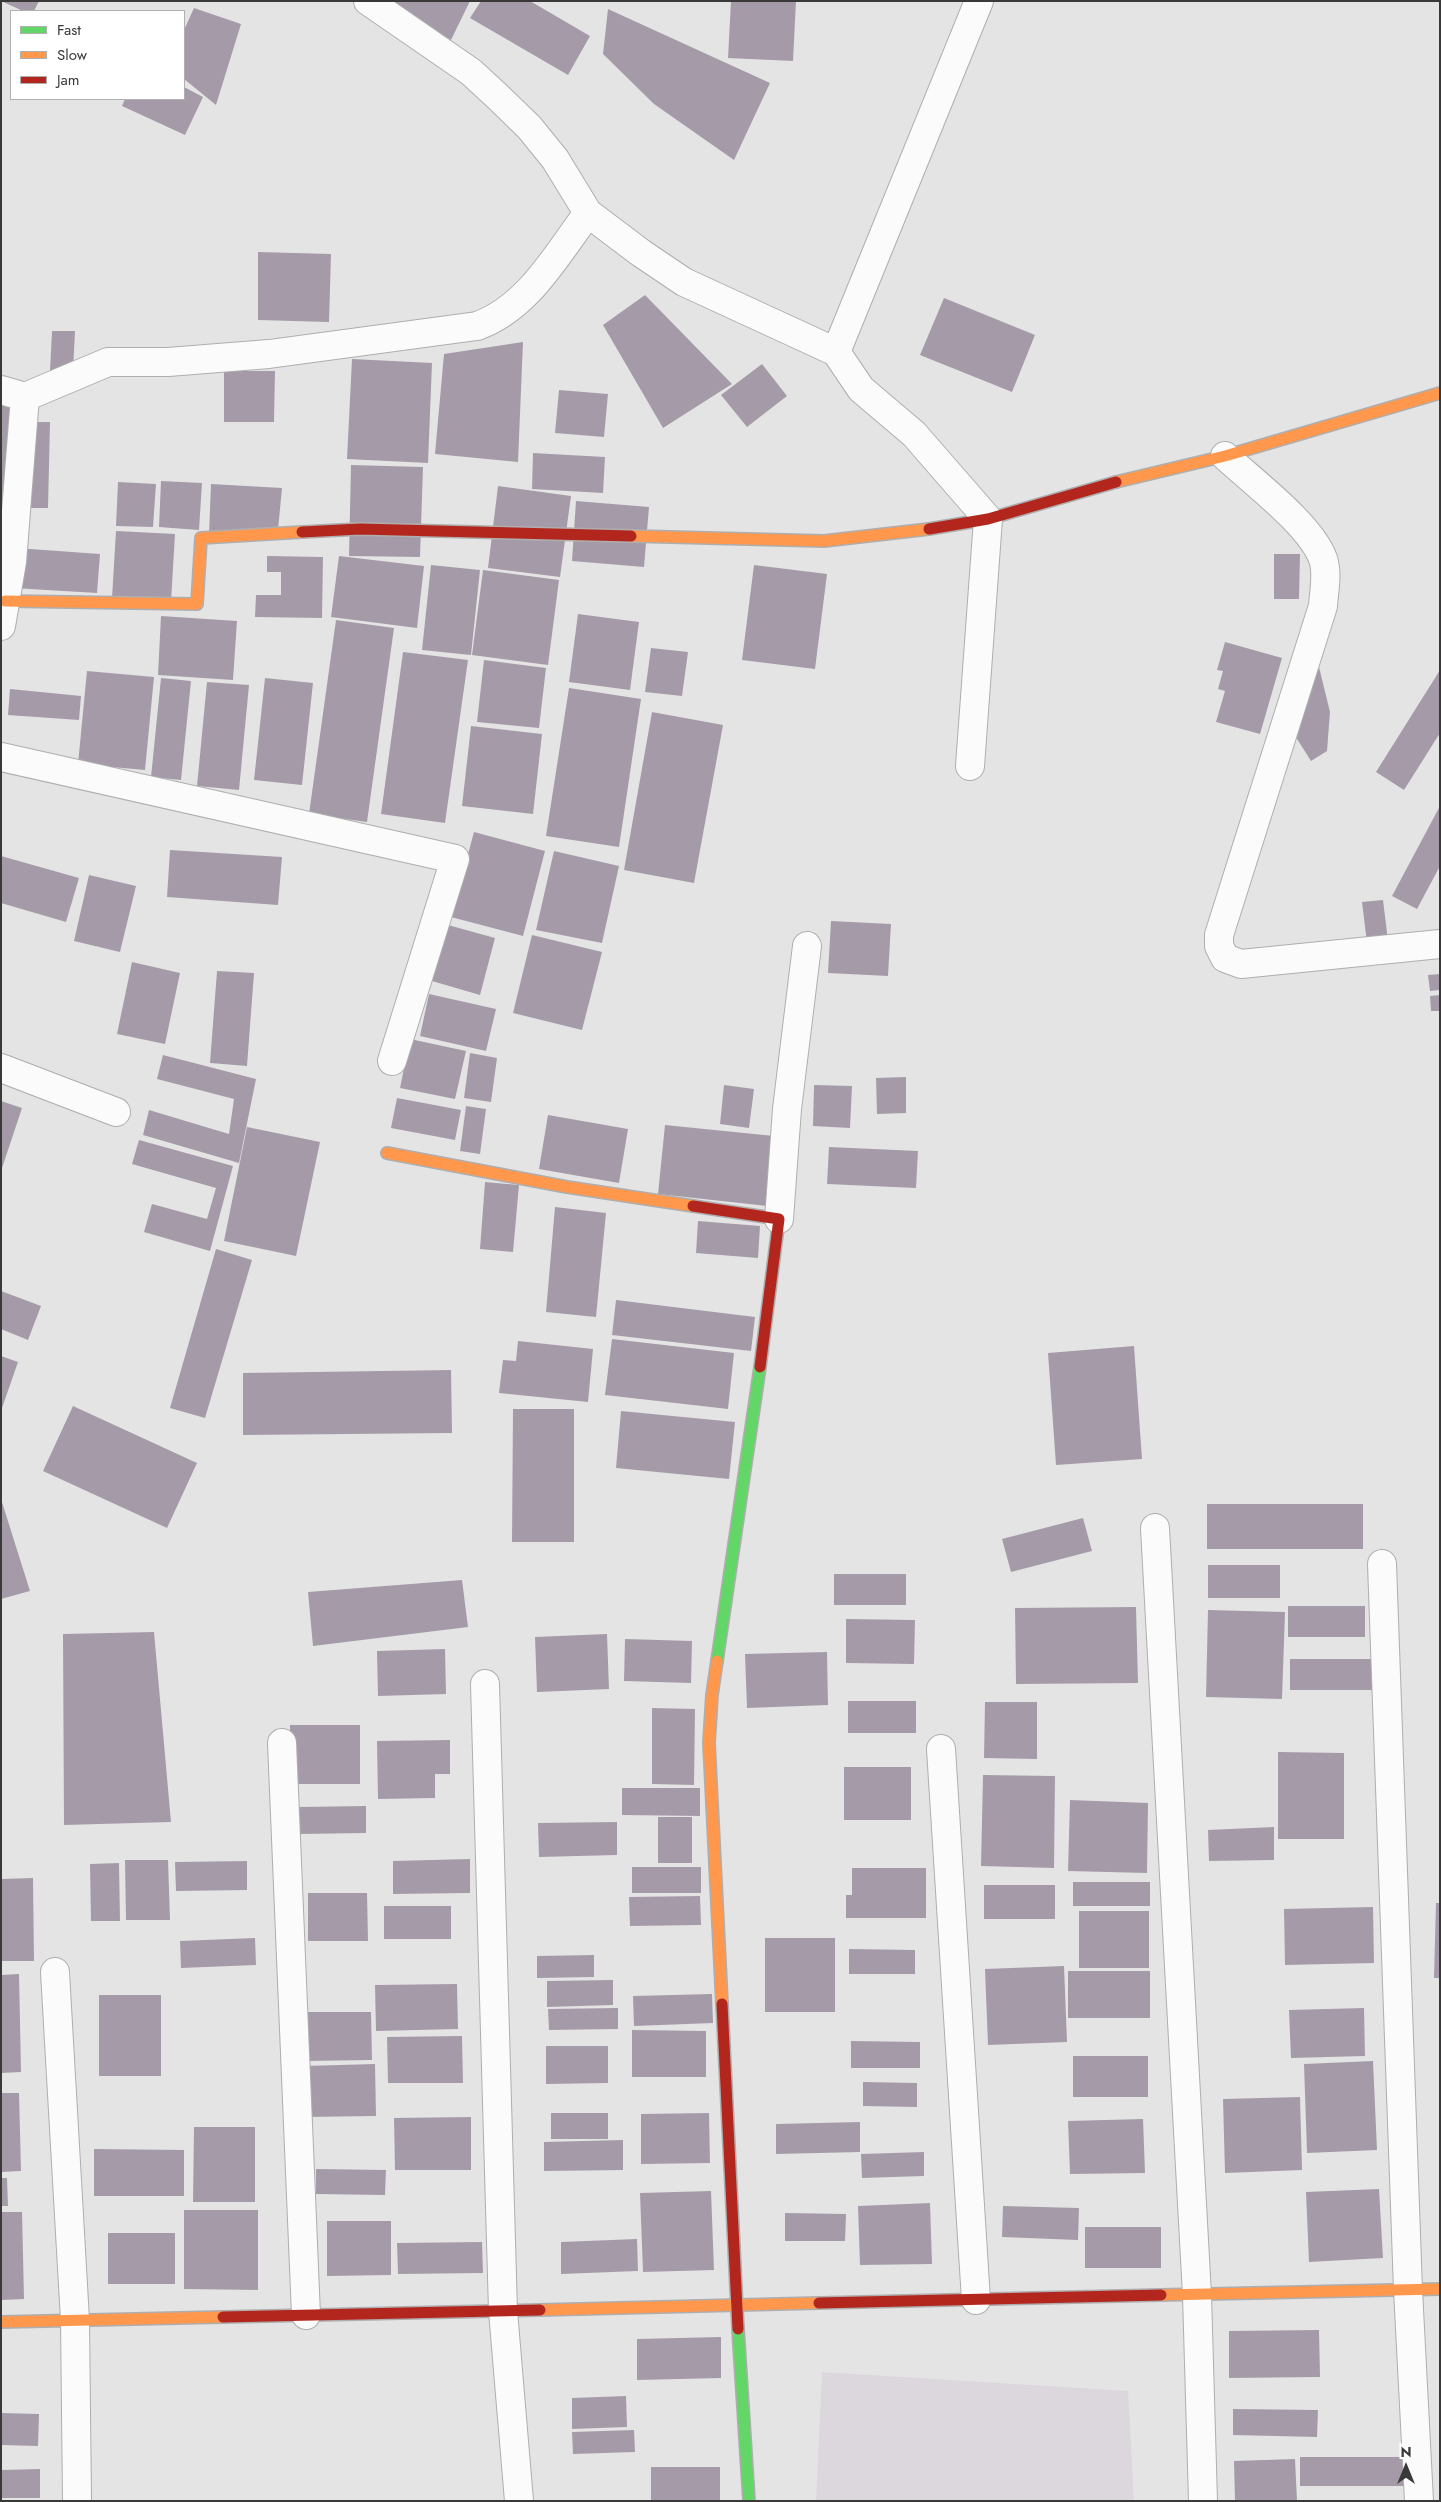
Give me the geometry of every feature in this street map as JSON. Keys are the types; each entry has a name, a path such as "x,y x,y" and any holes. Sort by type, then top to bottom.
{"street":[{"path":"368,1 471,72 497,96 529,127 555,159 588,213 684,282 836,352 861,389 914,434 988,519 970,766"},
{"path":"836,352 979,1"},
{"path":"588,213 524,297 493,320 477,326 269,354 168,362 108,362 13,394 12,562 3,614 197,604 201,538 360,529 824,541 910,532 988,519 1085,489 1225,456 1440,393"},
{"path":"1225,456 1313,538 1324,560 1325,581 1323,606 1219,935 1219,946 1225,958 1241,964 1440,944"},
{"path":"1,757 455,859 392,1061"},
{"path":"749,2501 736,2305 708,1743 712,1695 744,1484 779,1219 787,1109 807,946"},
{"path":"1,1068 116,1112"},
{"path":"387,1153 567,1187 779,1219"},
{"path":"1155,1528 1197,2295 1203,2501"},
{"path":"1382,1564 1408,2290 1419,2501"},
{"path":"485,1684 503,2311 519,2501"},
{"path":"282,1743 306,2315"},
{"path":"941,1748 976,2300"},
{"path":"55,1972 75,2320 78,2501"},
{"path":"1,2322 1440,2289"}],"shaded area":[{"path":"822,2372 1128,2391 1134,2501 816,2501"}],"building":[{"path":"1,1 39,1 34,10 21,10"},
{"path":"385,1 470,1 451,40 383,5"},
{"path":"481,1 530,1 590,36 568,75 470,18"},
{"path":"731,1 796,1 793,61 728,58"},
{"path":"194,8 241,24 216,105 185,80 185,28"},
{"path":"608,9 770,83 734,160 654,104 603,54"},
{"path":"185,88 203,97 185,135 122,106 125,100 185,100"},
{"path":"258,252 331,254 329,322 258,320"},
{"path":"645,295 732,384 663,428 603,325"},
{"path":"944,298 1035,335 1012,392 920,355"},
{"path":"52,331 75,331 73,372 50,371"},
{"path":"523,342 518,462 435,454 444,354"},
{"path":"352,359 432,363 428,463 347,459"},
{"path":"762,364 787,396 747,427 721,395"},
{"path":"224,371 275,371 274,422 224,422"},
{"path":"559,390 608,394 604,437 555,433"},
{"path":"1,398 13,399 7,500 1,499"},
{"path":"25,422 50,422 48,508 24,508"},
{"path":"533,453 605,457 603,493 532,489"},
{"path":"351,465 423,467 420,557 349,556"},
{"path":"161,481 202,483 199,530 159,527"},
{"path":"118,482 156,484 153,527 116,526"},
{"path":"211,484 282,488 278,530 209,535"},
{"path":"498,486 571,496 560,577 488,568"},
{"path":"576,501 649,507 644,567 572,561"},
{"path":"116,531 175,534 171,602 112,598"},
{"path":"16,548 100,554 97,593 13,588"},
{"path":"1274,554 1300,554 1299,599 1274,599"},
{"path":"267,556 323,557 322,618 255,617 256,595 281,595 281,572 267,572"},
{"path":"339,556 424,566 417,628 331,617"},
{"path":"431,565 480,570 471,655 422,650"},
{"path":"754,565 827,574 815,669 742,660"},
{"path":"483,570 559,580 548,665 472,655"},
{"path":"578,614 639,622 630,690 569,682"},
{"path":"161,616 237,621 233,680 158,675"},
{"path":"336,620 394,628 367,822 309,814"},
{"path":"1225,642 1282,658 1260,734 1216,722 1225,691 1218,689 1223,671 1217,670"},
{"path":"651,648 688,652 682,696 645,692"},
{"path":"403,652 468,660 445,823 381,814"},
{"path":"484,660 546,668 539,728 477,722"},
{"path":"1318,663 1330,712 1327,751 1311,761 1287,723"},
{"path":"1440,670 1440,733 1404,790 1376,772"},
{"path":"87,671 154,677 145,770 78,764"},
{"path":"161,678 191,681 181,780 151,777"},
{"path":"265,678 313,683 302,785 254,780"},
{"path":"207,682 249,685 239,790 197,786"},
{"path":"569,688 641,699 619,847 546,836"},
{"path":"10,689 81,696 79,720 8,715"},
{"path":"652,712 723,725 694,883 624,870"},
{"path":"471,726 542,734 533,814 462,806"},
{"path":"1440,806 1440,866 1417,909 1392,896"},
{"path":"474,832 545,851 523,936 451,917"},
{"path":"170,850 282,857 278,905 167,897"},
{"path":"554,851 619,866 602,943 536,930"},
{"path":"1,856 79,878 66,922 1,903"},
{"path":"89,875 136,886 120,952 74,941"},
{"path":"1383,900 1388,941 1367,943 1362,902"},
{"path":"831,921 891,924 888,976 828,973"},
{"path":"448,925 495,938 480,995 432,981"},
{"path":"532,935 602,952 582,1030 513,1013"},
{"path":"132,962 180,973 165,1044 117,1034"},
{"path":"217,971 254,973 247,1066 210,1063"},
{"path":"1440,974 1440,990 1430,991 1428,975"},
{"path":"429,994 496,1009 486,1051 420,1036"},
{"path":"1440,995 1440,1011 1431,1011 1430,996"},
{"path":"410,1039 466,1051 455,1099 400,1088"},
{"path":"470,1053 497,1058 491,1102 464,1098"},
{"path":"163,1055 256,1079 239,1163 143,1135 149,1110 229,1134 234,1099 157,1079"},
{"path":"906,1077 906,1113 877,1114 876,1078"},
{"path":"724,1085 754,1089 749,1128 720,1124"},
{"path":"814,1085 852,1086 850,1128 813,1126"},
{"path":"397,1098 461,1110 455,1140 391,1128"},
{"path":"1,1101 22,1108 2,1168 1,1168"},
{"path":"466,1106 486,1109 480,1154 460,1151"},
{"path":"548,1115 628,1129 619,1183 539,1169"},
{"path":"665,1125 774,1136 767,1206 658,1194"},
{"path":"247,1127 320,1142 296,1256 224,1241"},
{"path":"139,1140 233,1166 210,1251 144,1232 152,1204 207,1219 216,1188 132,1164"},
{"path":"829,1147 918,1151 916,1188 827,1184"},
{"path":"485,1182 519,1185 513,1252 480,1249"},
{"path":"555,1207 606,1213 596,1317 546,1312"},
{"path":"698,1221 760,1226 758,1258 696,1253"},
{"path":"216,1249 252,1260 205,1418 170,1408"},
{"path":"1,1291 41,1306 28,1340 1,1329"},
{"path":"616,1300 755,1317 751,1351 612,1335"},
{"path":"612,1339 734,1353 728,1409 605,1395"},
{"path":"518,1341 593,1349 588,1402 499,1393 503,1360 516,1361"},
{"path":"1134,1346 1142,1459 1056,1465 1048,1353"},
{"path":"1,1356 18,1362 2,1408 1,1408"},
{"path":"451,1370 452,1433 243,1435 243,1373"},
{"path":"73,1406 197,1463 167,1528 43,1471"},
{"path":"513,1409 574,1409 574,1542 512,1542"},
{"path":"621,1411 735,1422 729,1479 616,1468"},
{"path":"1,1499 30,1591 1,1599"},
{"path":"1207,1504 1363,1504 1363,1549 1207,1549"},
{"path":"1083,1518 1092,1551 1011,1572 1002,1539"},
{"path":"1208,1565 1280,1565 1280,1598 1208,1598"},
{"path":"834,1574 906,1574 906,1605 834,1605"},
{"path":"462,1580 468,1627 313,1646 308,1592"},
{"path":"1288,1606 1365,1606 1365,1637 1288,1637"},
{"path":"1136,1607 1138,1683 1016,1684 1015,1608"},
{"path":"1208,1610 1285,1612 1282,1699 1206,1697"},
{"path":"846,1619 915,1620 914,1664 846,1663"},
{"path":"154,1632 171,1822 64,1825 63,1634"},
{"path":"607,1634 609,1689 537,1692 535,1637"},
{"path":"625,1639 692,1641 691,1683 624,1681"},
{"path":"445,1649 446,1694 378,1696 377,1651"},
{"path":"827,1652 828,1705 747,1708 745,1654"},
{"path":"1290,1659 1374,1659 1374,1690 1290,1690"},
{"path":"848,1701 916,1701 916,1733 848,1733"},
{"path":"985,1702 1037,1702 1037,1759 984,1758"},
{"path":"652,1708 695,1709 694,1785 652,1784"},
{"path":"290,1725 360,1725 360,1784 290,1784"},
{"path":"450,1740 450,1774 435,1774 435,1798 378,1799 377,1741"},
{"path":"1278,1752 1344,1753 1344,1839 1278,1839"},
{"path":"844,1767 911,1767 911,1820 844,1820"},
{"path":"983,1775 1055,1776 1054,1868 981,1866"},
{"path":"622,1788 700,1788 700,1816 622,1815"},
{"path":"1070,1800 1148,1803 1147,1873 1068,1871"},
{"path":"366,1806 366,1833 299,1834 299,1807"},
{"path":"658,1817 692,1817 692,1863 658,1863"},
{"path":"617,1822 617,1855 539,1857 538,1823"},
{"path":"1274,1827 1274,1860 1209,1861 1208,1830"},
{"path":"470,1859 470,1893 393,1894 393,1861"},
{"path":"125,1860 168,1860 170,1920 126,1920"},
{"path":"247,1861 247,1890 176,1891 175,1862"},
{"path":"119,1863 120,1921 91,1921 90,1864"},
{"path":"632,1867 701,1867 701,1893 632,1893"},
{"path":"852,1868 926,1868 926,1918 846,1918 846,1895 852,1895"},
{"path":"33,1878 34,1961 1,1961 1,1879"},
{"path":"1073,1882 1150,1882 1150,1906 1073,1906"},
{"path":"984,1885 1055,1885 1055,1919 984,1919"},
{"path":"308,1893 367,1893 368,1941 308,1941"},
{"path":"700,1896 701,1925 630,1926 629,1897"},
{"path":"1436,1903 1440,1903 1440,1978 1434,1978"},
{"path":"384,1906 451,1906 451,1939 384,1939"},
{"path":"1373,1907 1374,1963 1285,1965 1284,1909"},
{"path":"1079,1911 1149,1911 1149,1968 1079,1968"},
{"path":"255,1938 256,1965 181,1968 180,1941"},
{"path":"765,1938 835,1938 835,2012 765,2012"},
{"path":"849,1949 915,1950 915,1974 849,1974"},
{"path":"594,1955 594,1977 537,1978 537,1956"},
{"path":"1064,1966 1067,2042 988,2045 985,1969"},
{"path":"1068,1971 1150,1971 1150,2018 1068,2018"},
{"path":"19,1974 21,2072 1,2073 1,1975"},
{"path":"613,1980 613,2005 547,2007 547,1981"},
{"path":"457,1984 458,2029 376,2031 375,1985"},
{"path":"712,1994 713,2023 634,2026 633,1996"},
{"path":"99,1995 161,1995 161,2076 99,2076"},
{"path":"618,2008 618,2029 549,2030 548,2009"},
{"path":"1364,2008 1365,2056 1291,2058 1289,2010"},
{"path":"305,2012 371,2012 372,2060 306,2061"},
{"path":"632,2030 706,2031 706,2077 632,2077"},
{"path":"462,2036 463,2083 388,2083 387,2037"},
{"path":"851,2041 920,2042 920,2068 851,2068"},
{"path":"546,2046 608,2046 608,2083 546,2084"},
{"path":"1073,2056 1148,2056 1148,2097 1073,2097"},
{"path":"1373,2061 1377,2150 1307,2153 1304,2064"},
{"path":"375,2064 376,2116 305,2117 304,2066"},
{"path":"863,2082 917,2083 917,2107 863,2106"},
{"path":"1,2093 19,2093 21,2171 1,2172"},
{"path":"1300,2097 1302,2170 1225,2173 1223,2099"},
{"path":"551,2113 608,2113 608,2139 551,2139"},
{"path":"709,2113 710,2163 641,2164 641,2114"},
{"path":"471,2117 471,2170 395,2170 394,2118"},
{"path":"1143,2119 1145,2173 1070,2174 1068,2121"},
{"path":"860,2122 860,2152 776,2154 776,2124"},
{"path":"194,2127 255,2127 255,2202 193,2202"},
{"path":"623,2140 623,2170 544,2171 544,2142"},
{"path":"94,2149 184,2150 184,2196 94,2196"},
{"path":"924,2152 924,2176 862,2178 861,2154"},
{"path":"316,2169 386,2170 385,2195 316,2194"},
{"path":"1,2178 7,2178 8,2206 1,2206"},
{"path":"1379,2189 1383,2258 1309,2262 1306,2192"},
{"path":"711,2191 714,2270 643,2272 640,2193"},
{"path":"930,2203 932,2264 860,2265 858,2206"},
{"path":"1003,2206 1079,2208 1078,2240 1002,2237"},
{"path":"184,2210 258,2210 258,2290 184,2289"},
{"path":"1,2212 22,2212 24,2299 1,2300"},
{"path":"785,2213 846,2214 845,2241 785,2241"},
{"path":"327,2221 391,2221 391,2275 327,2276"},
{"path":"1085,2227 1161,2227 1161,2268 1085,2268"},
{"path":"108,2233 175,2233 175,2284 108,2284"},
{"path":"637,2239 638,2271 561,2274 561,2242"},
{"path":"482,2242 483,2273 398,2274 397,2243"},
{"path":"1319,2330 1320,2377 1229,2378 1229,2331"},
{"path":"721,2337 721,2378 637,2380 637,2339"},
{"path":"626,2396 627,2427 572,2429 572,2398"},
{"path":"1233,2409 1318,2410 1317,2437 1233,2435"},
{"path":"1,2413 39,2414 38,2446 1,2445"},
{"path":"634,2430 635,2452 573,2454 572,2432"},
{"path":"1300,2457 1415,2457 1415,2486 1300,2486"},
{"path":"1295,2459 1297,2501 1235,2501 1234,2461"},
{"path":"651,2467 720,2467 720,2501 651,2501"},
{"path":"40,2469 40,2498 1,2498 1,2470"}],"traffic: fast":[{"path":"717,1661 760,1367"},
{"path":"738,2329 749,2501"}],"traffic: slow":[{"path":"1116,482 1225,456 1440,393"},
{"path":"631,536 824,541 929,529"},
{"path":"5,601 197,604 201,538 302,532"},
{"path":"387,1153 567,1187 693,1206"},
{"path":"717,1661 712,1695 709,1743 722,2004"},
{"path":"1161,2295 1440,2289"},
{"path":"540,2310 819,2303"},
{"path":"1,2322 223,2317"}],"traffic: jam":[{"path":"929,529 988,519 1116,482"},
{"path":"302,532 360,529 631,536"},
{"path":"693,1206 779,1219 760,1367"},
{"path":"722,2004 738,2329"},
{"path":"819,2303 1161,2295"},
{"path":"223,2317 540,2310"}]}
